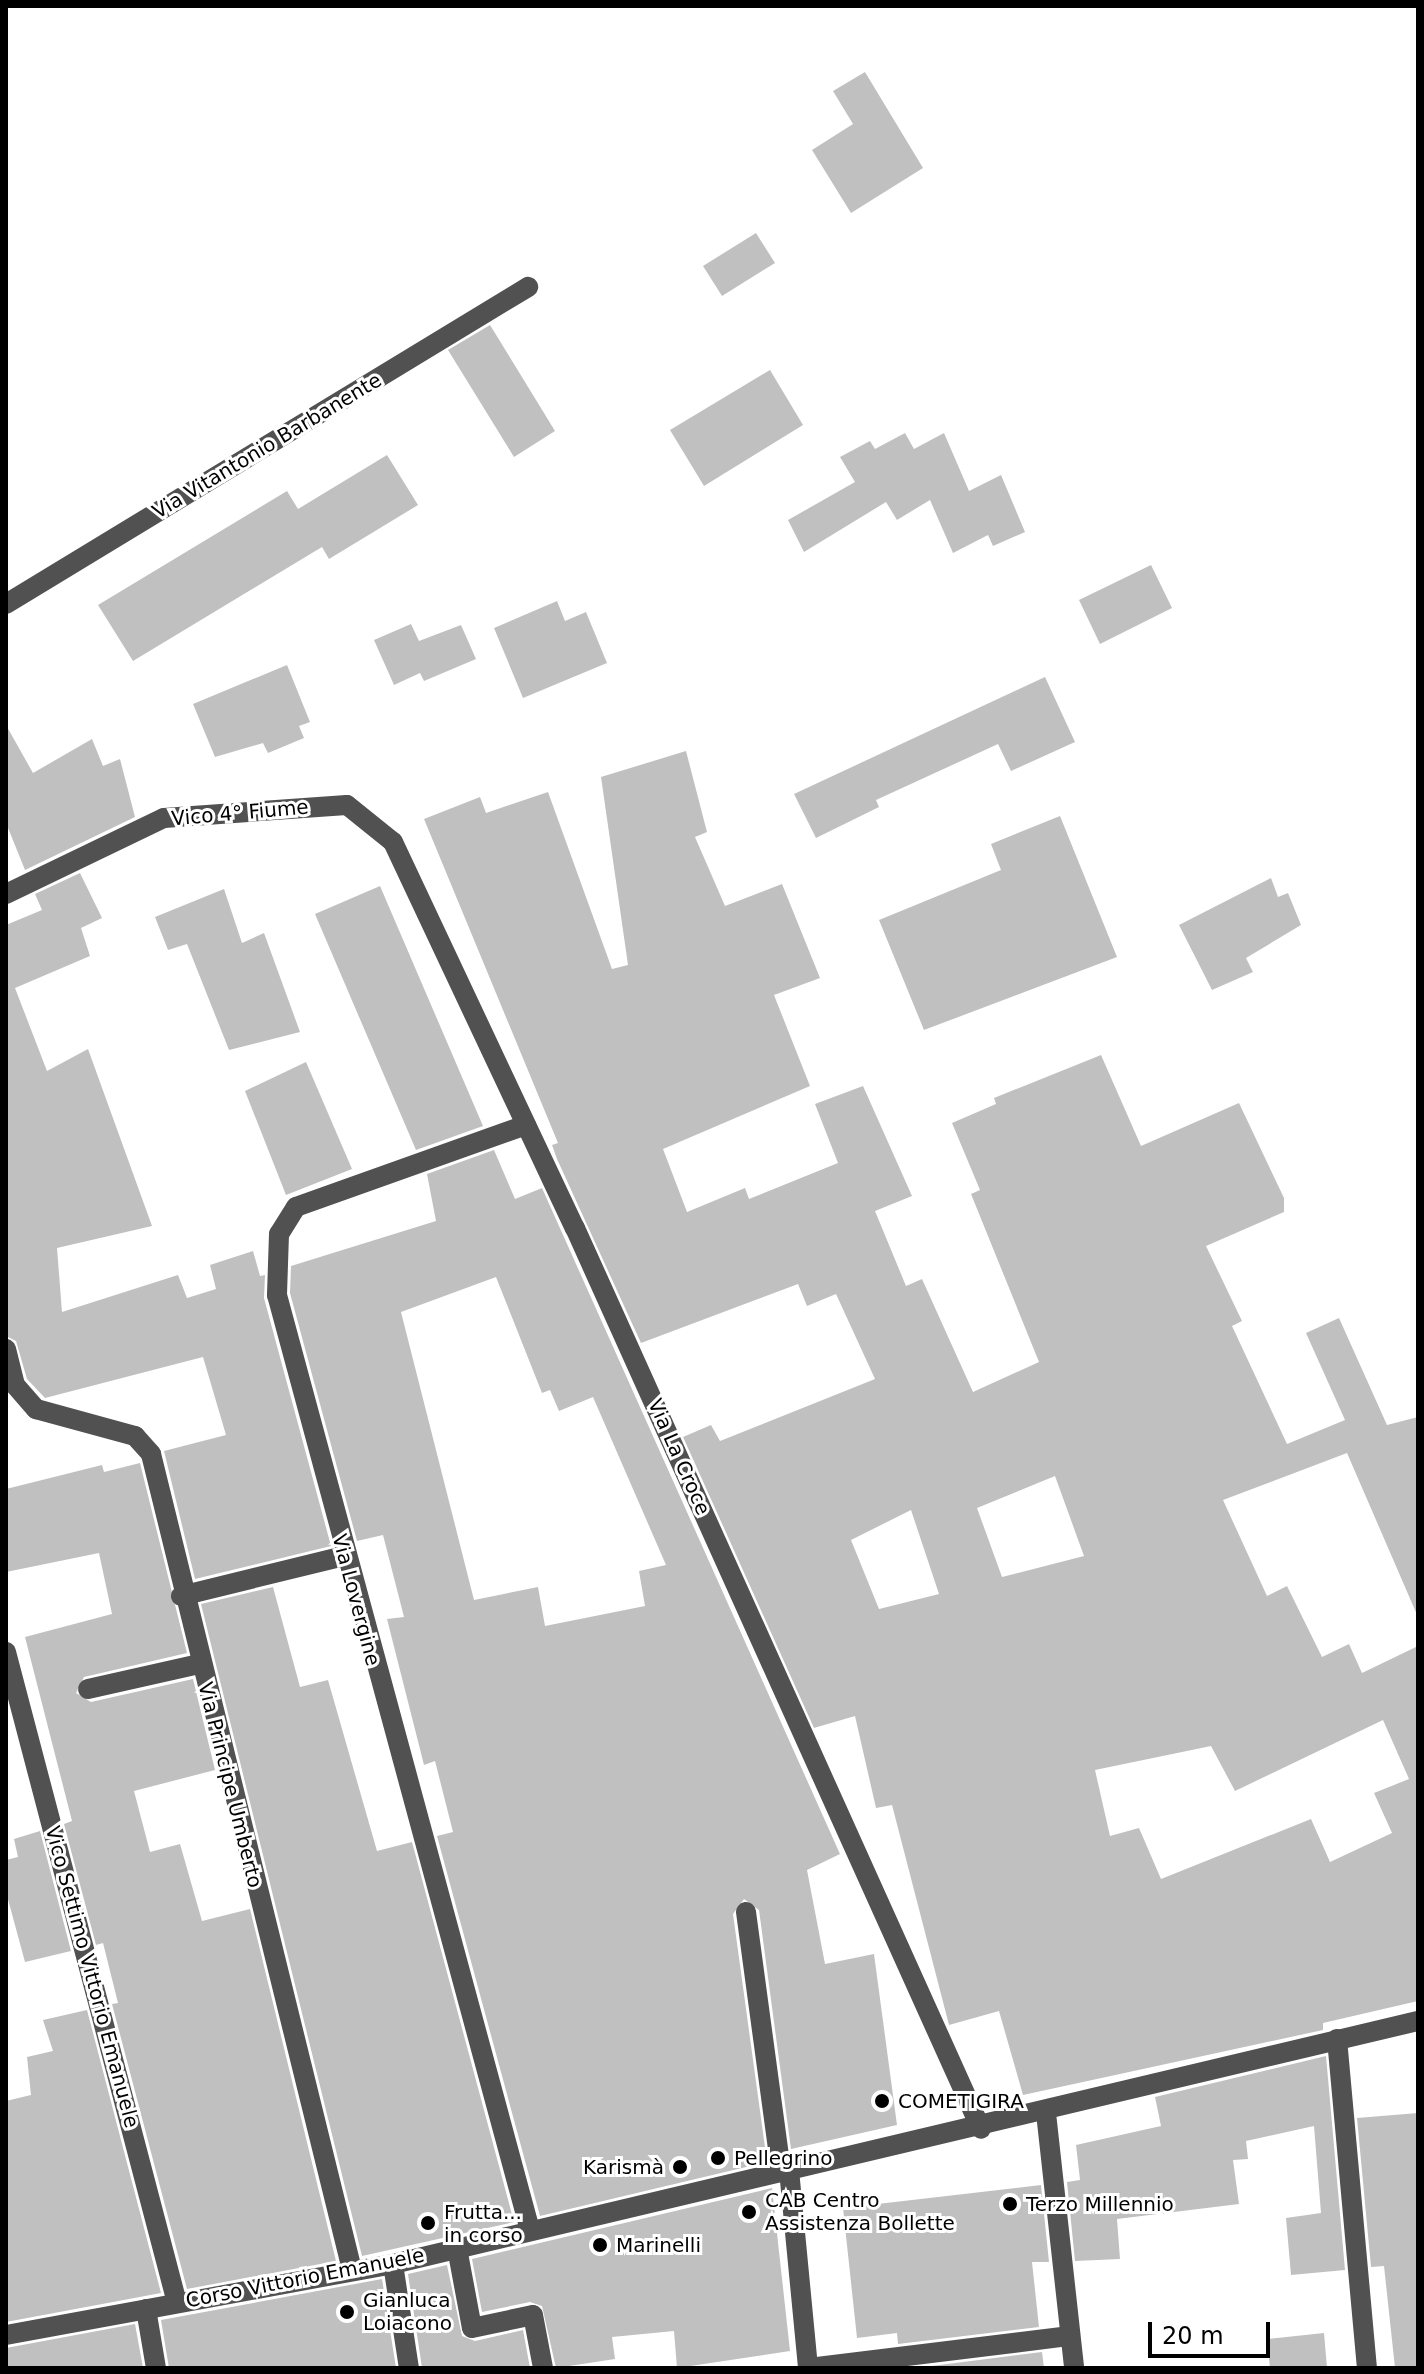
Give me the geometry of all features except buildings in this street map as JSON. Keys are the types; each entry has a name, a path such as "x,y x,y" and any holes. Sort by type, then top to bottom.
{"street":[{"name":"Via Vitantonio Barbanente","path":"6,604 528,287"},
{"name":"Vico 4° Fiume","path":"6,894 164,818 347,805"},
{"name":"Via La Croce","path":"347,805 393,842 526,1125 981,2129"},
{"name":"Via Lovergine","path":"526,1125 296,1207 279,1234 277,1295 344,1556 530,2230"},
{"path":"6,1349 10,1386"},
{"name":"Via Principe Umberto","path":"10,1386 36,1409 135,1436 151,1454 181,1596 352,2270"},
{"path":"181,1596 344,1556"},
{"name":"Vico Settimo Vittorio Emanuele","path":"6,1652 177,2303"},
{"path":"88,1689 199,1664"},
{"path":"746,1912 785,2171 808,2368 1070,2336"},
{"name":"Corso Vittorio Emanuele","path":"6,2335 393,2264 785,2171 981,2129 1418,2021"},
{"path":"1337,2039 1367,2368"},
{"path":"1046,2113 1074,2368"},
{"path":"457,2248 472,2328 533,2315 543,2368"},
{"path":"393,2264 409,2368"},
{"path":"146,2309 156,2368"}],"place":[{"name":"COMETIGIRA","path":"882,2101"},
{"name":"Pellegrino","path":"718,2158"},
{"name":"Karismà","path":"680,2167"},
{"name":"Terzo Millennio","path":"1010,2204"},
{"name":"CAB Centro Assistenza Bollette","path":"749,2212"},
{"name":"Frutta... in corso","path":"428,2223"},
{"name":"Marinelli","path":"600,2245"},
{"name":"Gianluca Loiacono","path":"347,2312"}]}
